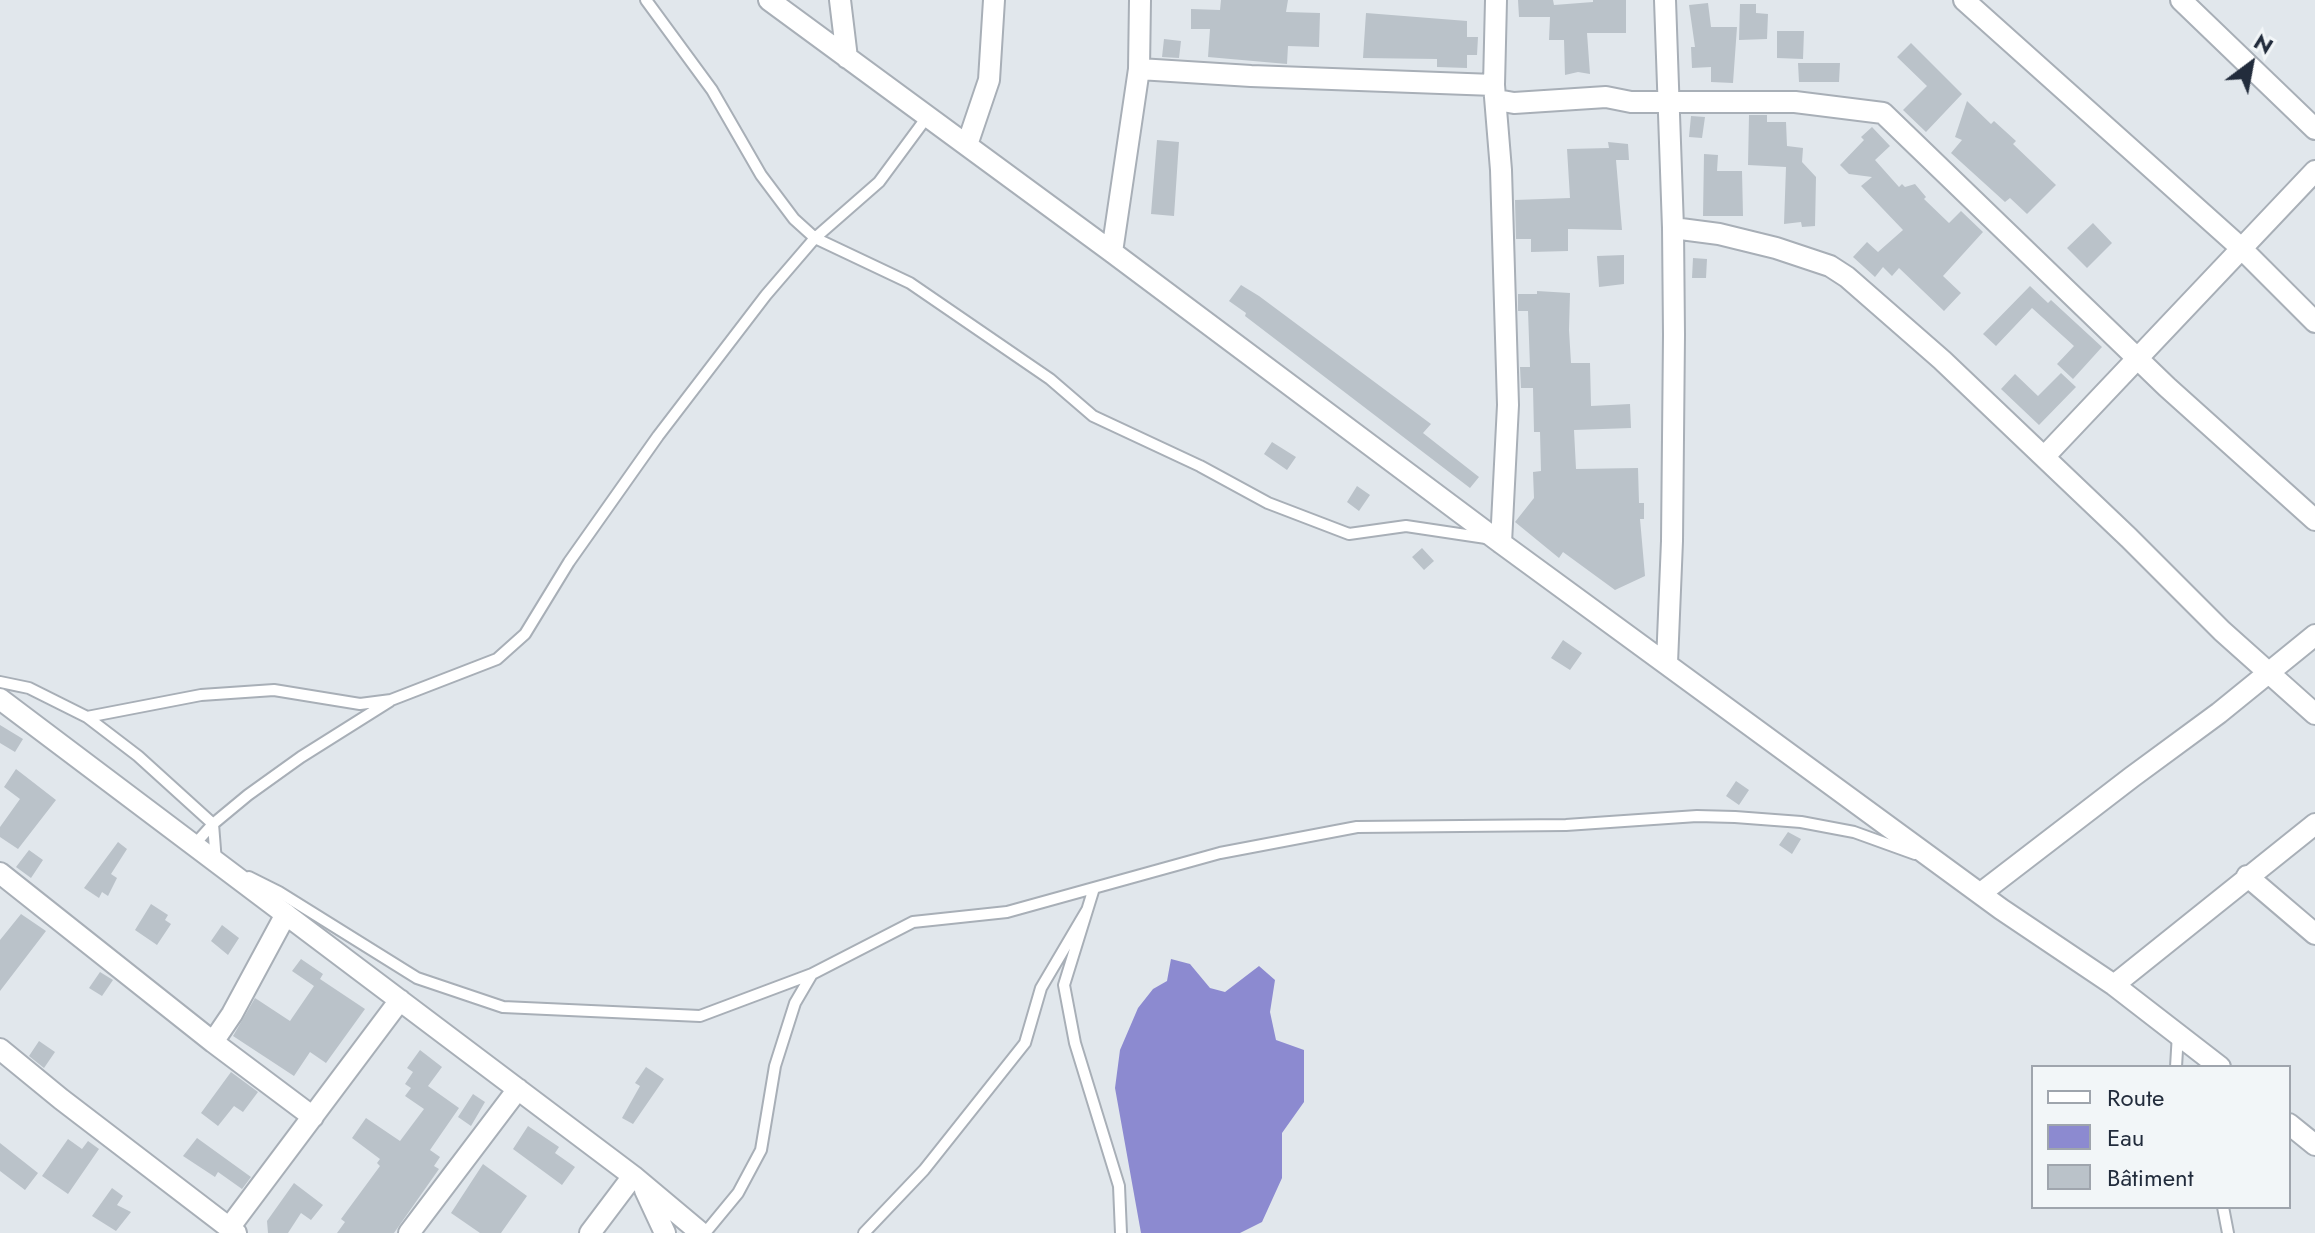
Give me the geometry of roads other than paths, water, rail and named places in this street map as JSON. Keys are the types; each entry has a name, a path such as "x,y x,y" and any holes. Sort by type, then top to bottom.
{"street":[{"path":"769,0 1499,541 1981,893 2114,985 2218,1065"},
{"path":"840,0 847,58"},
{"path":"967,145 989,80 994,0"},
{"path":"1112,252 1139,69 1140,0"},
{"path":"1496,0 1496,93 1508,405 1499,541"},
{"path":"1665,0 1673,228 1672,541 1667,663"},
{"path":"1964,0 2241,248 2315,322"},
{"path":"2181,0 2315,129"},
{"path":"1139,69 1496,93 1514,103 1606,97 1631,102 1795,102 1883,113 2178,397 2315,520"},
{"path":"2044,457 2315,171"},
{"path":"1673,228 1719,234 1776,248 1806,257 1838,272 1889,313 2044,457 2222,631 2315,714"},
{"path":"1981,893 2270,673 2315,635"},
{"path":"0,699 637,1179 703,1233"},
{"path":"2114,985 2315,824"},
{"path":"0,873 313,1117"},
{"path":"2247,876 2315,934"},
{"path":"213,1042 232,1014 286,914"},
{"path":"0,1049 233,1230 400,1000"},
{"path":"409,1233 518,1089"},
{"path":"2291,1126 2315,1145"},
{"path":"590,1233 637,1179"},
{"path":"637,1179 665,1233"}],"lane":[{"path":"646,0 712,90 761,175 794,219 815,238 910,283 1050,379 1093,416 1200,466 1268,503 1349,534 1406,526 1499,541"},
{"path":"194,845 213,824 301,757 391,700 497,659 525,634 569,562 658,436 766,295 815,238 879,182 927,117"},
{"path":"0,682 29,688 87,717 138,756 213,824 216,862 279,892 417,978 503,1007 700,1016 812,974 913,922 1007,912 1220,853 1357,827 1566,825 1697,816 1814,824 1854,832 1944,865"},
{"path":"87,717 201,695 274,690 360,704 391,700"},
{"path":"1094,888 1064,985 1075,1043 1119,1186 1121,1233"},
{"path":"864,1233 924,1170 1025,1043 1041,988 1087,910"},
{"path":"703,1233 738,1193 761,1150 775,1066 795,1003 812,974"},
{"path":"2176,1065 2178,1033"},
{"path":"2223,1209 2228,1233"}],"water":[{"path":"1171,959 1190,964 1210,988 1225,992 1259,966 1275,980 1270,1012 1276,1040 1304,1050 1304,1102 1282,1133 1282,1178 1262,1222 1240,1233 1141,1233 1115,1088 1120,1050 1138,1008 1153,989 1167,981"}]}
